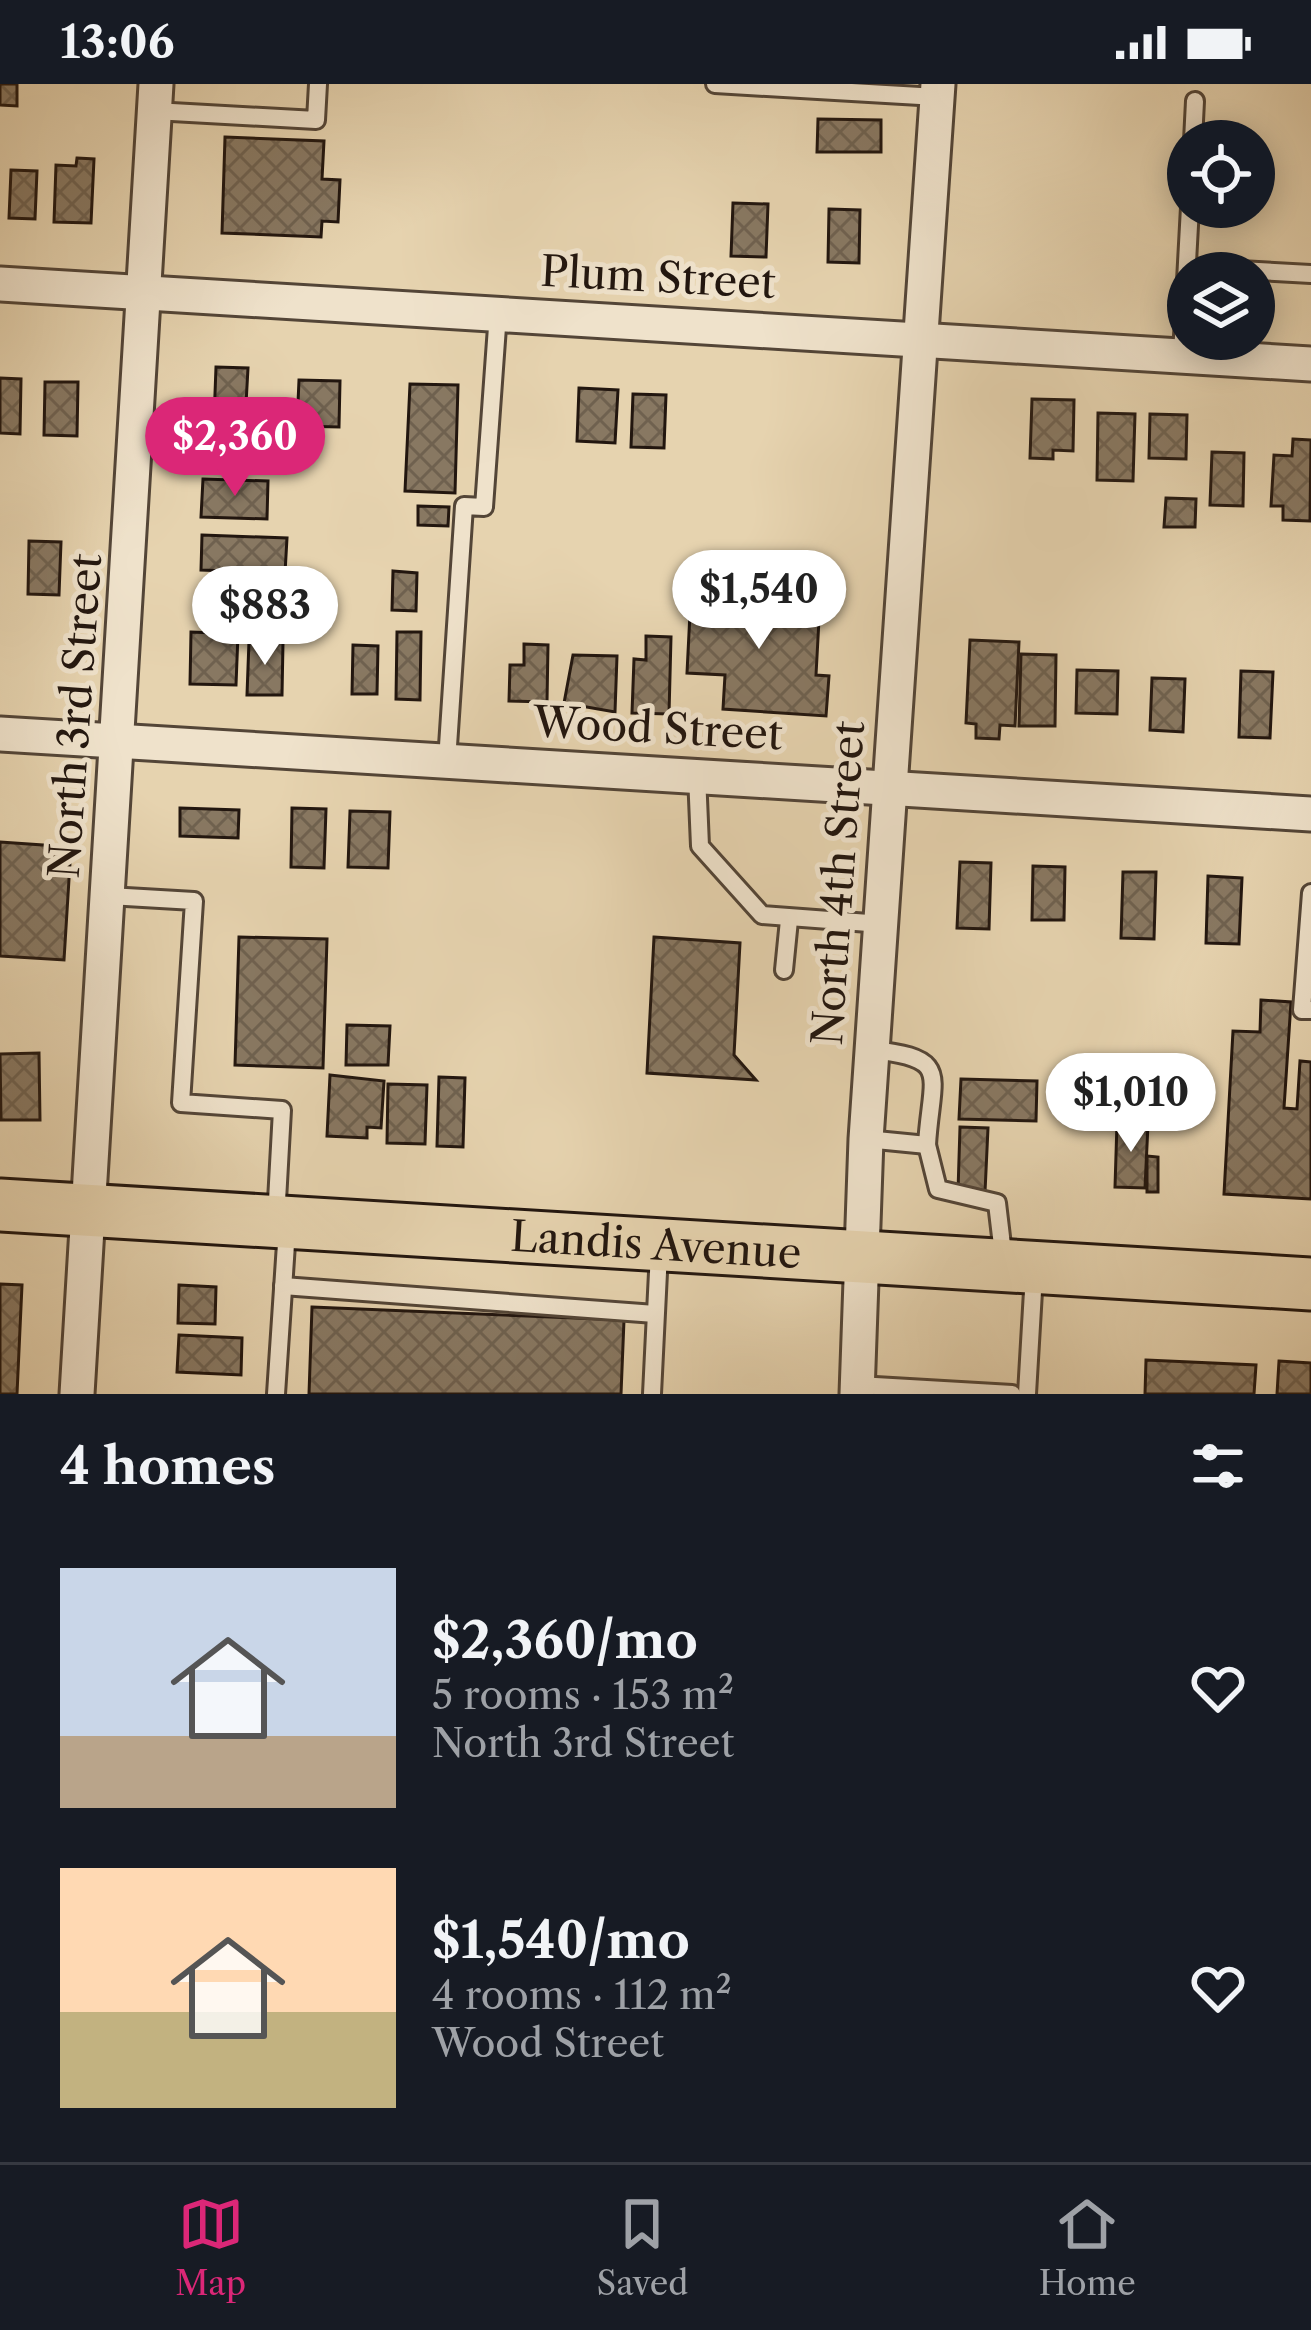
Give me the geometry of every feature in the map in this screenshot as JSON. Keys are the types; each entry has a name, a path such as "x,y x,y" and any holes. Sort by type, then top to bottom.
{"main road":[{"name":"Landis Avenue","path":"0,1205 1311,1284"}],"street":[{"name":"North 4th Street","path":"857,1390 866,1139 937,91"},
{"name":"North 3rd Street","path":"77,1394 155,98"},
{"name":"Plum Street","path":"0,284 1167,355"},
{"name":"Plum Street","path":"1246,360 1311,364"},
{"name":"Wood Street","path":"0,734 1311,814"}],"lane":[{"path":"155,98 316,120 318,84"},
{"path":"715,84 937,91"},
{"path":"1194,120 1195,101"},
{"path":"1275,272 1311,274"},
{"path":"447,761 464,506 484,507 498,313"},
{"path":"697,776 700,846 762,915 882,924"},
{"path":"1311,893 1302,1010 1311,1010"},
{"path":"109,896 194,901 182,1103 282,1110 283,1286 276,1394"},
{"path":"784,970 789,920"},
{"path":"872,1050 913,1054 926,1061 931,1073 927,1145 938,1189 997,1203 1020,1266 1027,1394"},
{"path":"866,1139 927,1145"},
{"path":"652,1394 659,1245"},
{"path":"283,1286 656,1314"},
{"path":"857,1390 1012,1394"}],"building":[{"path":"0,84 17,84 17,106 0,105"},
{"path":"818,119 881,120 881,152 817,152"},
{"path":"225,137 324,141 322,179 340,180 338,222 322,221 321,237 222,233"},
{"path":"77,158 94,159 91,223 54,222 56,165 76,166"},
{"path":"11,170 37,171 35,219 9,218"},
{"path":"733,203 768,204 766,257 731,256"},
{"path":"829,209 860,210 859,263 828,262"},
{"path":"216,367 248,368 245,422 214,420"},
{"path":"0,378 21,379 20,434 0,433"},
{"path":"299,380 340,381 339,427 297,426"},
{"path":"45,382 78,382 77,436 44,435"},
{"path":"410,384 458,385 455,493 405,491"},
{"path":"579,388 618,390 615,443 577,441"},
{"path":"633,394 666,395 664,448 631,447"},
{"path":"1032,399 1074,400 1073,451 1053,450 1053,459 1030,458"},
{"path":"1098,413 1135,414 1133,481 1097,480"},
{"path":"1150,414 1187,415 1186,459 1149,458"},
{"path":"1293,439 1311,440 1310,521 1283,520 1283,506 1271,506 1274,455 1292,456"},
{"path":"1212,452 1244,453 1243,506 1210,505"},
{"path":"203,479 268,481 267,519 201,517"},
{"path":"1166,498 1196,499 1195,527 1164,527"},
{"path":"418,506 449,507 448,526 418,525"},
{"path":"202,535 287,538 285,573 201,570"},
{"path":"29,541 61,542 59,595 28,594"},
{"path":"393,571 417,573 416,611 392,610"},
{"path":"691,593 820,601 816,675 829,676 826,716 723,709 725,675 687,673"},
{"path":"191,632 238,634 236,685 190,684"},
{"path":"397,632 421,632 420,700 396,699"},
{"path":"646,636 671,637 669,714 632,713 634,659 646,660"},
{"path":"970,640 1019,642 1015,726 1000,725 999,739 976,738 976,724 966,723"},
{"path":"249,641 283,642 282,695 247,695"},
{"path":"524,644 548,645 547,702 509,701 510,665 524,665"},
{"path":"353,645 378,646 377,694 352,694"},
{"path":"1021,654 1056,655 1055,726 1019,726"},
{"path":"573,655 617,656 615,712 564,703"},
{"path":"1077,670 1118,671 1117,714 1076,713"},
{"path":"1241,671 1273,672 1270,738 1239,737"},
{"path":"1152,678 1185,679 1183,732 1150,730"},
{"path":"180,808 239,810 238,838 180,836"},
{"path":"292,808 326,809 324,868 291,867"},
{"path":"350,811 390,812 388,868 348,867"},
{"path":"0,842 71,847 64,960 0,956"},
{"path":"960,862 991,863 989,929 957,928"},
{"path":"1033,866 1065,867 1064,920 1032,920"},
{"path":"1123,872 1156,872 1154,939 1121,938"},
{"path":"1208,876 1242,878 1239,944 1206,943"},
{"path":"239,937 327,939 323,1068 235,1065"},
{"path":"654,937 740,943 734,1055 756,1080 647,1073"},
{"path":"1261,1000 1291,1002 1284,1108 1297,1109 1300,1061 1311,1062 1311,1199 1224,1194 1233,1031 1260,1032"},
{"path":"347,1025 390,1026 388,1065 346,1065"},
{"path":"39,1053 40,1120 1,1120 0,1054"},
{"path":"330,1075 384,1081 381,1128 367,1127 367,1138 327,1136"},
{"path":"439,1077 465,1078 463,1147 437,1146"},
{"path":"961,1079 1037,1081 1036,1121 959,1119"},
{"path":"388,1084 427,1085 425,1144 387,1143"},
{"path":"1117,1123 1148,1124 1145,1188 1115,1187"},
{"path":"960,1127 988,1128 985,1192 958,1191"},
{"path":"1147,1156 1158,1157 1158,1192 1147,1192"},
{"path":"0,1284 22,1285 17,1394 0,1394"},
{"path":"179,1285 216,1287 215,1324 178,1323"},
{"path":"312,1307 624,1320 621,1394 309,1394"},
{"path":"179,1335 242,1338 241,1375 177,1372"},
{"path":"1146,1360 1256,1365 1254,1394 1145,1394"},
{"path":"1279,1361 1311,1363 1311,1394 1277,1394"}]}
